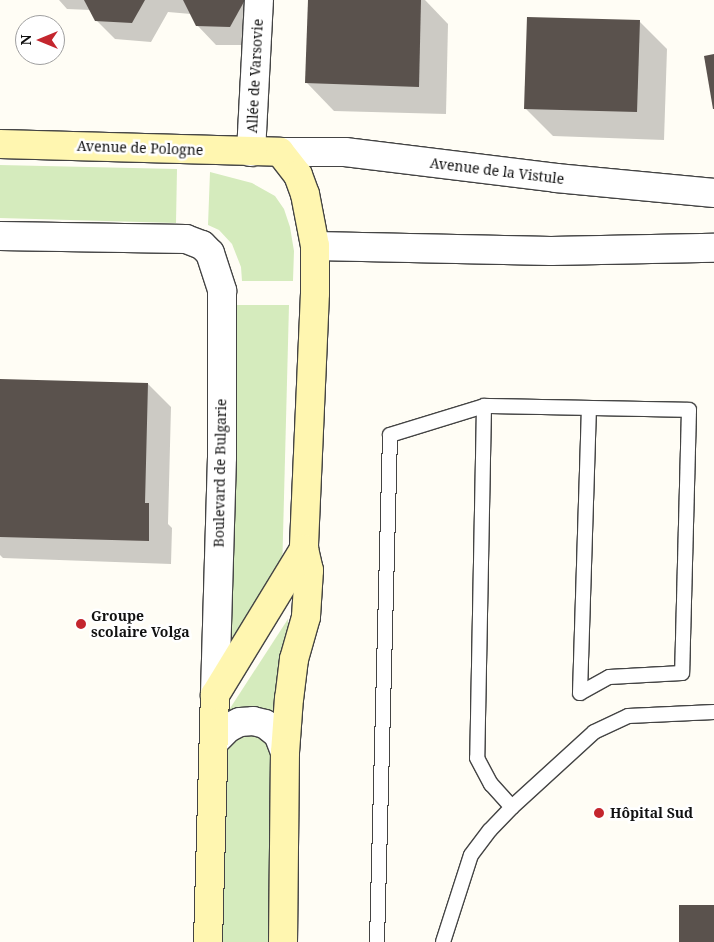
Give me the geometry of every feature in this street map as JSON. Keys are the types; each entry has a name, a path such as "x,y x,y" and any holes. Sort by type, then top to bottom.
{"street":[{"name":"Allée de Varsovie","path":"251,152 259,0"},
{"name":"Avenue de Pologne","path":"0,144 280,152"},
{"name":"Avenue de la Vistule","path":"280,152 345,152 556,178 714,193"},
{"path":"280,152 298,175 305,194 315,246 304,549 309,570 306,617 294,659 285,752 283,942"},
{"name":"Boulevard de Bulgarie","path":"0,236 186,239 202,245 210,254 222,291 222,457 208,942"},
{"path":"315,246 551,251 714,248"},
{"path":"215,695 304,549"},
{"path":"214,742 228,728 240,722 253,721 264,724 278,734 285,752"}],"lane":[{"path":"377,942 390,435 484,406 589,408 690,410 682,673 608,677 580,694 589,408"},
{"path":"484,406 477,758 492,784 512,807"},
{"path":"443,942 471,855 490,830 512,807 594,732 628,716 714,712"}],"green space":[{"path":"0,165 177,169 176,223 0,218"},
{"path":"210,172 252,183 275,196 284,209 290,227 294,251 293,281 242,281 241,267 232,244 219,230 208,225"},
{"path":"237,305 289,305 282,574 229,641"},
{"path":"288,619 288,636 276,718 227,713"},
{"path":"247,733 256,734 274,746 274,942 221,942 226,750 233,740"}],"building":[{"path":"84,0 145,0 132,23 95,21"},
{"path":"183,0 245,0 230,27 196,26"},
{"path":"308,0 421,0 419,87 305,83"},
{"path":"527,17 640,20 637,112 524,109"},
{"path":"714,54 714,109 713,109 704,56"},
{"path":"0,379 148,383 145,503 149,503 149,541 0,537"},
{"path":"679,905 714,905 714,942 679,942"}],"place":[{"name":"Groupe scolaire Volga","path":"81,624"},
{"name":"Hôpital Sud","path":"599,813"}]}
